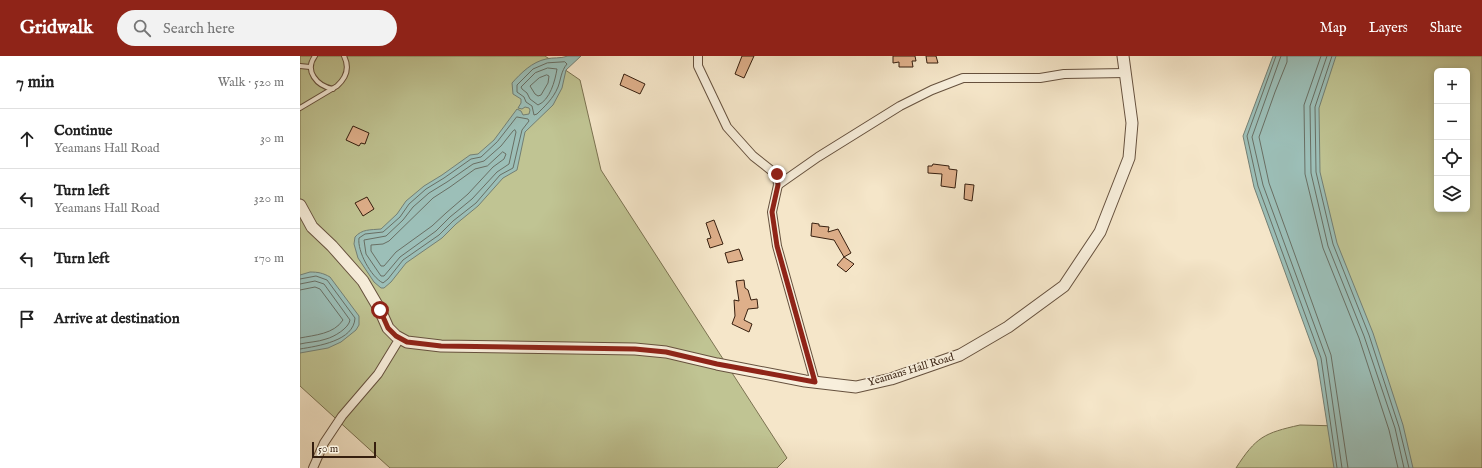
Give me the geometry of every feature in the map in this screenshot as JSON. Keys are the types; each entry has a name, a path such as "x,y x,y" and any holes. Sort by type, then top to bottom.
{"street":[{"path":"698,56 698,66 727,127 753,156 777,174 778,185 772,212 777,246 815,382"},
{"name":"Yeamans Hall Road","path":"300,204 312,227 332,246 362,281 380,310 388,328 407,342 441,346 586,348 666,352 724,366 815,382 856,387 891,379 960,355 1008,326 1064,286 1100,232 1129,158 1132,123 1123,56"},
{"path":"778,185 818,157 900,106 932,90 963,78 1040,78 1064,74 1125,73"},
{"path":"313,468 324,443 342,416 378,374 400,338"}],"lane":[{"path":"315,56 310,67 312,75 317,82 324,87 333,89"},
{"path":"300,108 333,89 342,82 347,72 344,56"},
{"path":"300,66 310,67"}],"green space":[{"path":"300,56 545,56 580,80 601,170 787,458 777,468 390,468 300,386"},
{"path":"1323,56 1482,56 1482,468 1401,468 1319,230 1312,82"},
{"path":"1300,425 1340,426 1346,468 1236,468 1249,449 1262,438 1269,434"}],"water":[{"path":"568,56 581,56 566,70 562,88 553,105 525,132 517,170 503,178 478,206 442,238 406,263 391,282 384,288 381,288 374,282 358,258 354,244 355,237 363,231 381,229 397,214 406,201 424,186 470,155 478,154 494,140 517,109 521,111 523,115 529,114 529,108 518,108 521,103 521,99 513,94 512,83 531,65 541,60"},
{"path":"1273,56 1336,56 1319,108 1320,172 1337,243 1373,333 1403,425 1413,468 1334,468 1317,360 1254,187 1243,136"},
{"path":"310,272 320,273 330,277 359,316 359,325 356,330 341,342 328,348 300,353 300,275"}],"building":[{"path":"742,56 754,56 744,78 735,74"},
{"path":"893,56 915,56 916,61 912,61 913,67 899,67 899,62 893,63"},
{"path":"926,56 936,56 938,63 927,63"},
{"path":"624,74 645,84 640,94 620,85"},
{"path":"353,126 369,133 365,144 361,143 359,146 346,140"},
{"path":"933,164 949,166 949,169 957,170 955,188 941,186 942,174 928,173 928,166 932,166"},
{"path":"965,184 974,185 972,201 964,199"},
{"path":"367,197 374,209 363,216 355,203"},
{"path":"714,220 723,244 710,248 707,239 711,238 706,223"},
{"path":"812,223 819,224 819,226 829,227 828,232 838,229 851,253 844,257 834,240 811,236"},
{"path":"739,249 743,260 728,263 725,253"},
{"path":"844,257 854,264 846,272 837,265"},
{"path":"744,280 745,288 748,290 751,300 757,299 758,308 748,309 744,320 752,324 749,332 732,324 735,316 734,300 739,301 736,281"}],"route":[{"path":"380,310 388,328 396,336 407,342 441,346 635,349 666,352 717,364 815,382 777,246 772,212 778,185 777,174"}]}
